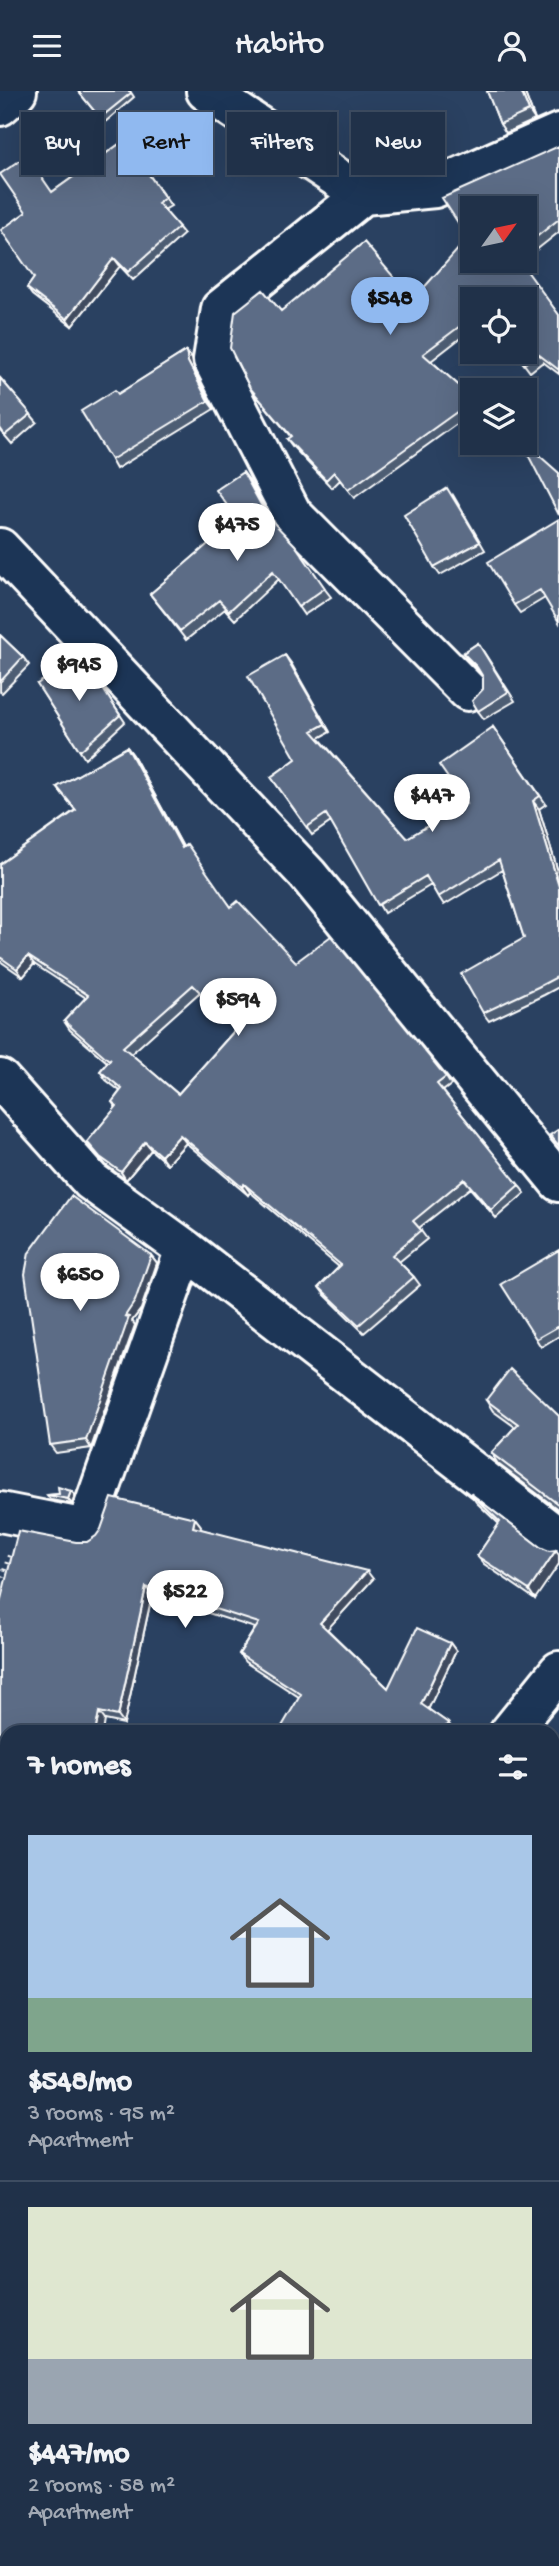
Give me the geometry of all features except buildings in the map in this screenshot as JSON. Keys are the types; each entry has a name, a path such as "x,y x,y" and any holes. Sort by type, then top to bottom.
{"street":[{"path":"0,106 18,91"},
{"path":"206,91 363,195"},
{"path":"468,691 292,514 213,360 221,309 363,195 435,188 559,133"},
{"path":"0,548 308,875 559,1182"},
{"path":"0,1079 92,1181 185,1249 559,1538"},
{"path":"0,1511 86,1529 185,1249"},
{"path":"515,1725 559,1671"}]}
